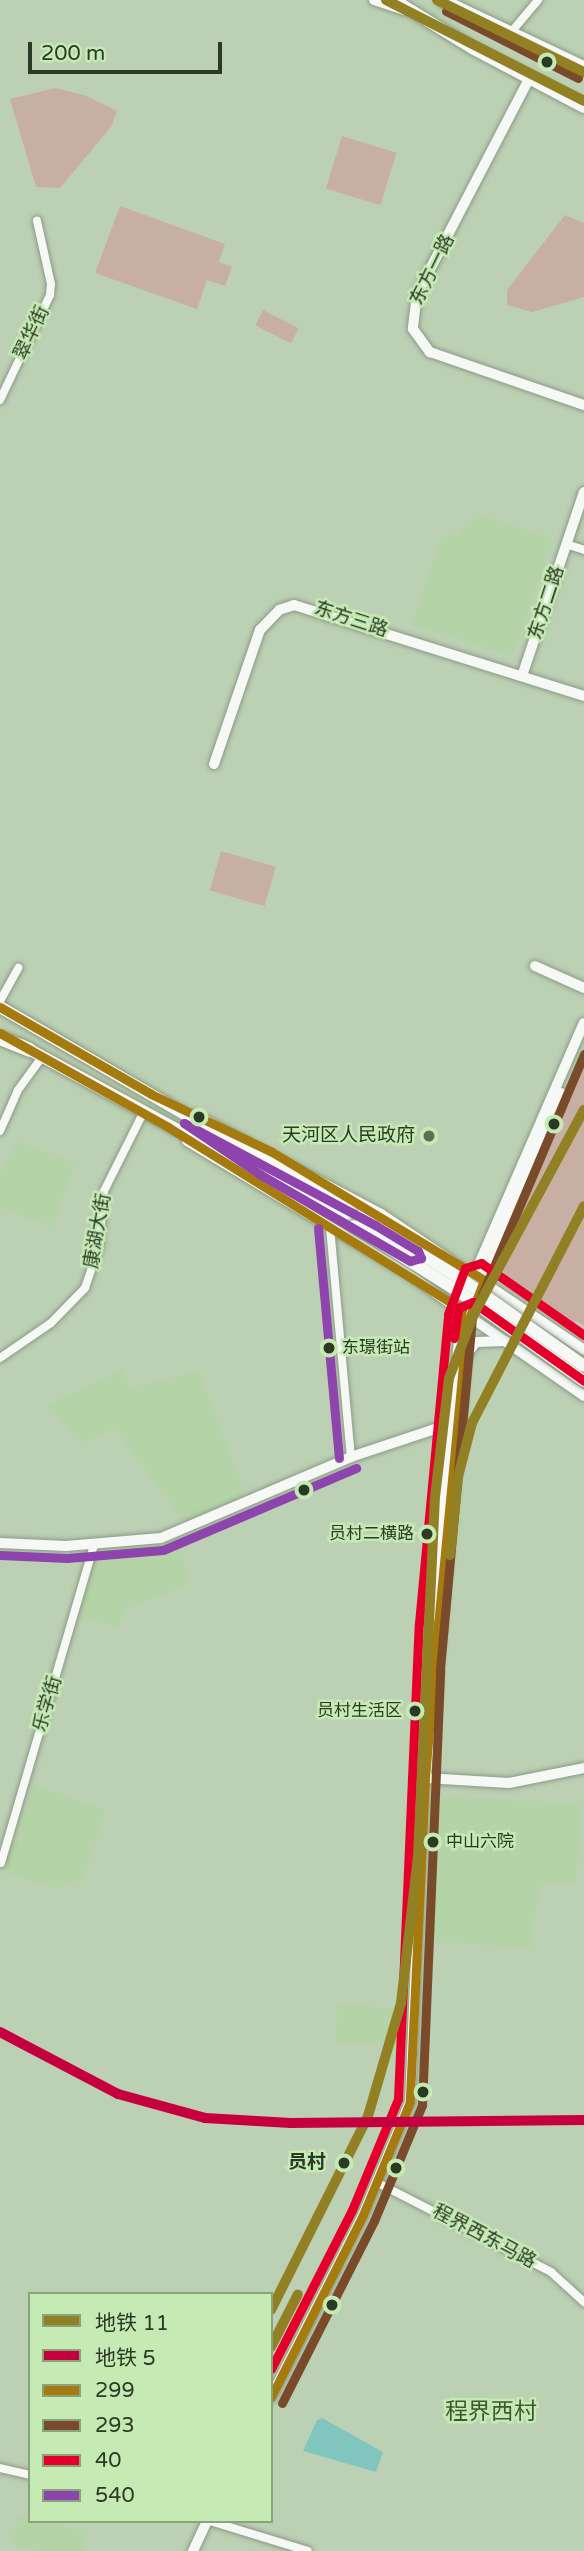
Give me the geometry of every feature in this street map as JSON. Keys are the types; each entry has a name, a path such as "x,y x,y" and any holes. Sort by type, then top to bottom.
{"highway":[{"path":"0,1035 36,1054"}],"main road":[{"path":"394,0 529,79 584,107"},
{"path":"442,0 513,30 584,67"},
{"path":"0,1007 150,1094 357,1221 463,1280 584,1366"},
{"path":"480,1277 584,1023"},
{"path":"465,1311 584,1039"},
{"path":"36,1054 167,1128 408,1274 584,1396"},
{"path":"150,1094 259,1145 428,1243 584,1350"},
{"path":"167,1128 357,1221 584,1381"},
{"path":"408,1274 430,1268 434,1258 428,1243"},
{"path":"526,1354 522,1339 526,1330 534,1325 548,1325"},
{"path":"464,1358 480,1341 508,1342"}],"street":[{"path":"374,0 418,15"},
{"path":"452,0 466,10"},
{"path":"513,30 538,0"},
{"name":"东方一路","path":"529,79 417,294 413,329 430,352 584,405"},
{"name":"翠华街","path":"0,400 50,295 37,221"},
{"name":"东方二路","path":"522,676 584,492"},
{"path":"566,544 584,550"},
{"name":"东方三路","path":"214,764 260,630 279,610 294,605 584,696"},
{"path":"535,966 584,988"},
{"path":"0,1001 18,968"},
{"path":"0,1131 36,1054"},
{"name":"康湖大街","path":"0,1358 51,1323 85,1288 99,1247 104,1191 143,1114"},
{"path":"330,1227 351,1457"},
{"path":"425,1778 464,1358 465,1311"},
{"path":"273,2393 378,2183 412,2089 431,1624 450,1424 465,1311"},
{"path":"0,1543 94,1545 146,1541 181,1532 351,1457 450,1424"},
{"name":"乐学街","path":"1,1863 94,1545"},
{"path":"425,1778 509,1783 584,1768"},
{"name":"程界西东马路","path":"378,2183 546,2270 584,2302"},
{"path":"0,2468 28,2475"},
{"path":"193,2551 208,2523"},
{"path":"216,2523 308,2551"}],"shaded area":[{"path":"55,88 84,95 117,111 111,127 60,188 36,187 10,99"},
{"path":"342,136 397,153 380,205 326,189"},
{"path":"120,206 225,244 219,262 232,267 225,286 207,280 197,309 95,273"},
{"path":"565,215 584,223 584,297 532,312 507,305 507,290"},
{"path":"263,310 299,328 291,343 255,325"},
{"path":"476,513 553,539 513,657 412,624 441,537 457,534"},
{"path":"221,851 276,867 264,906 210,890"},
{"path":"584,1058 584,1326 576,1321 573,1326 508,1280 501,1268"},
{"path":"18,1141 75,1163 53,1227 0,1208 0,1173"},
{"path":"121,1370 130,1388 199,1371 245,1494 186,1524 115,1429 85,1444 47,1405"},
{"path":"177,1538 191,1583 124,1610 118,1628 78,1615 96,1550"},
{"path":"34,1785 106,1810 83,1879 56,1889 4,1872"},
{"path":"429,1796 581,1804 576,1882 540,1885 530,1948 426,1941"},
{"path":"337,2004 409,2009 406,2063 389,2063 390,2045 336,2043"},
{"path":"19,2516 28,2518 28,2523 48,2523 86,2532 82,2551 37,2551 11,2545"}],"water":[{"path":"322,2418 383,2452 376,2472 303,2451 317,2420"}],"metro line":[{"name":"11","path":"386,0 584,101"},
{"name":"11","path":"437,0 584,72"},
{"name":"11","path":"273,2306 368,2116 401,2003 418,1856 435,1497 449,1378 474,1314 584,1110"},
{"name":"11","path":"450,1555 458,1477 472,1423 584,1206"},
{"name":"5","path":"0,2032 118,2094 205,2118 291,2123 584,2120"},
{"name":"11","path":"273,2343 298,2294"}],"transit line":[{"name":"293","path":"446,11 578,78"},
{"name":"299","path":"0,1007 151,1094 272,1152 484,1280 467,1324 438,1623 425,1778 410,2102 363,2215 273,2393"},
{"name":"299","path":"0,1033 168,1127 462,1309 458,1335"},
{"name":"293","path":"282,2403 374,2221 422,2105 440,1669 472,1318 584,1054"},
{"name":"540","path":"184,1123 375,1225 418,1251 421,1258 410,1261 261,1175 184,1123"},
{"name":"540","path":"318,1228 339,1458"},
{"name":"40","path":"273,2365 352,2210 398,2099 419,1623 448,1314 465,1268 481,1263 584,1335"},
{"name":"40","path":"454,1338 458,1308 473,1302 584,1381"},
{"name":"540","path":"0,1555 67,1558 163,1550 356,1468"}],"place":[{"name":"天河区人民政府","path":"429,1136"},
{"name":"东璟街站","path":"329,1348"},
{"name":"员村二横路","path":"427,1534"},
{"name":"员村生活区","path":"415,1711"},
{"name":"中山六院","path":"433,1842"},
{"name":"员村","path":"344,2163"}],"district":[{"name":"程界西村","path":"491,2412"}]}
